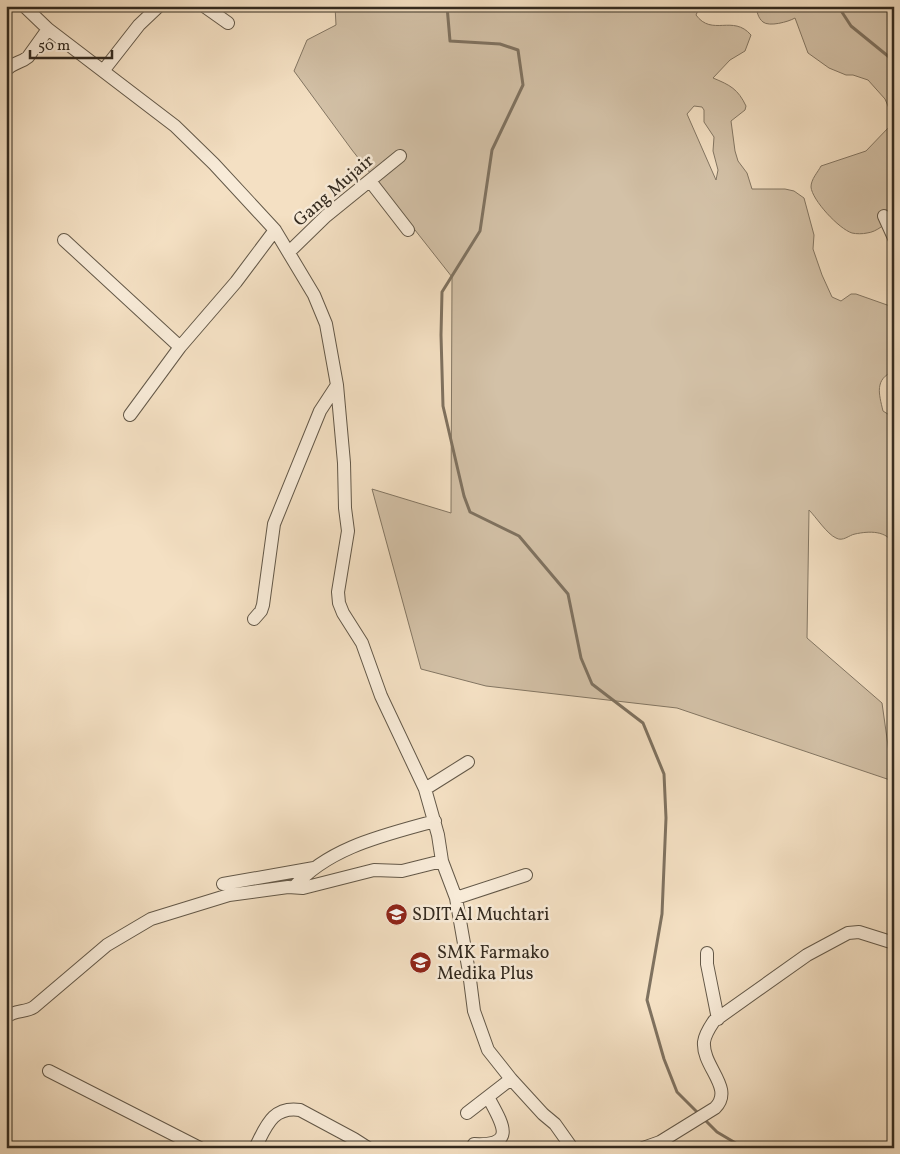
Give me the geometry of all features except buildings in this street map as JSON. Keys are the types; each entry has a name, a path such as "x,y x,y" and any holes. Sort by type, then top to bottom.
{"street":[{"path":"24,6 48,29 193,141 275,230 314,295 326,324 337,385 344,462 345,508 348,531 338,592 339,604 342,613 362,643 382,696 426,788 435,821 442,861 456,898 470,972 474,1011 488,1050 511,1079 543,1114 555,1124 572,1148"},
{"path":"103,71 139,25 158,6"},
{"path":"204,6 228,23"},
{"path":"6,70 12,64 25,60 48,29"},
{"name":"Gang Mujair","path":"289,252 326,216 400,156"},
{"path":"370,180 408,230"},
{"path":"884,216 894,238"},
{"path":"130,415 180,347 236,282 275,230"},
{"path":"64,240 180,347"},
{"path":"254,619 263,605 274,524 320,411 337,385"},
{"path":"426,788 468,762"},
{"path":"294,887 314,868 334,855 381,836 435,821"},
{"path":"6,1016 18,1010 32,1008 107,944 151,919 229,895 294,887 303,888 374,870 402,871 442,861"},
{"path":"223,884 314,868"},
{"path":"456,898 526,875"},
{"path":"643,1148 660,1142 715,1108 721,1102 723,1096 721,1088 706,1057 704,1044 709,1028 718,1019 775,976 807,955 848,934 859,932 894,943"},
{"path":"707,953 708,972 718,1019"},
{"path":"49,1070 200,1148"},
{"path":"467,1113 511,1079"},
{"path":"474,1144 489,1145 495,1143 501,1138 503,1132 501,1121 488,1097"},
{"path":"255,1148 271,1119 286,1109 293,1109 300,1110 368,1148"}],"shaded area":[{"path":"335,6 700,6 696,15 702,21 716,25 737,26 751,35 745,51 730,60 713,78 733,88 740,95 746,106 745,110 731,121 738,161 747,173 752,189 785,189 794,191 804,198 814,235 813,249 832,297 841,301 851,294 856,294 894,309 894,371 883,378 879,393 883,411 894,418 894,545 891,540 882,534 872,532 860,533 844,539 836,538 825,529 809,510 807,638 882,703 893,781 677,708 486,686 421,669 372,489 451,513 452,277 352,150 294,71 307,40 336,25","holes":["694,106 702,107 704,110 704,122 714,137 713,151 718,170 716,180 687,114"]},
{"path":"756,6 887,6 894,19 894,217 878,229 862,234 852,233 840,226 816,199 811,184 821,166 866,151 889,127 891,113 885,99 868,80 853,75 846,75 829,68 808,53 795,18 779,23 766,23 759,17"}],"waterway":[{"path":"447,6 450,41 500,44 518,50 523,85 492,150 480,231 442,292 443,406 464,496 470,512 519,536 568,594 581,658 592,684 643,723 664,774 666,818 662,914 647,1000 664,1059 677,1092 698,1113"},
{"path":"838,6 851,26 894,61"},
{"path":"704,1119 717,1132 744,1148"}],"place":[{"name":"SDIT Al Muchtari","path":"396,914"},
{"name":"SMK Farmako Medika Plus","path":"421,962"}]}
